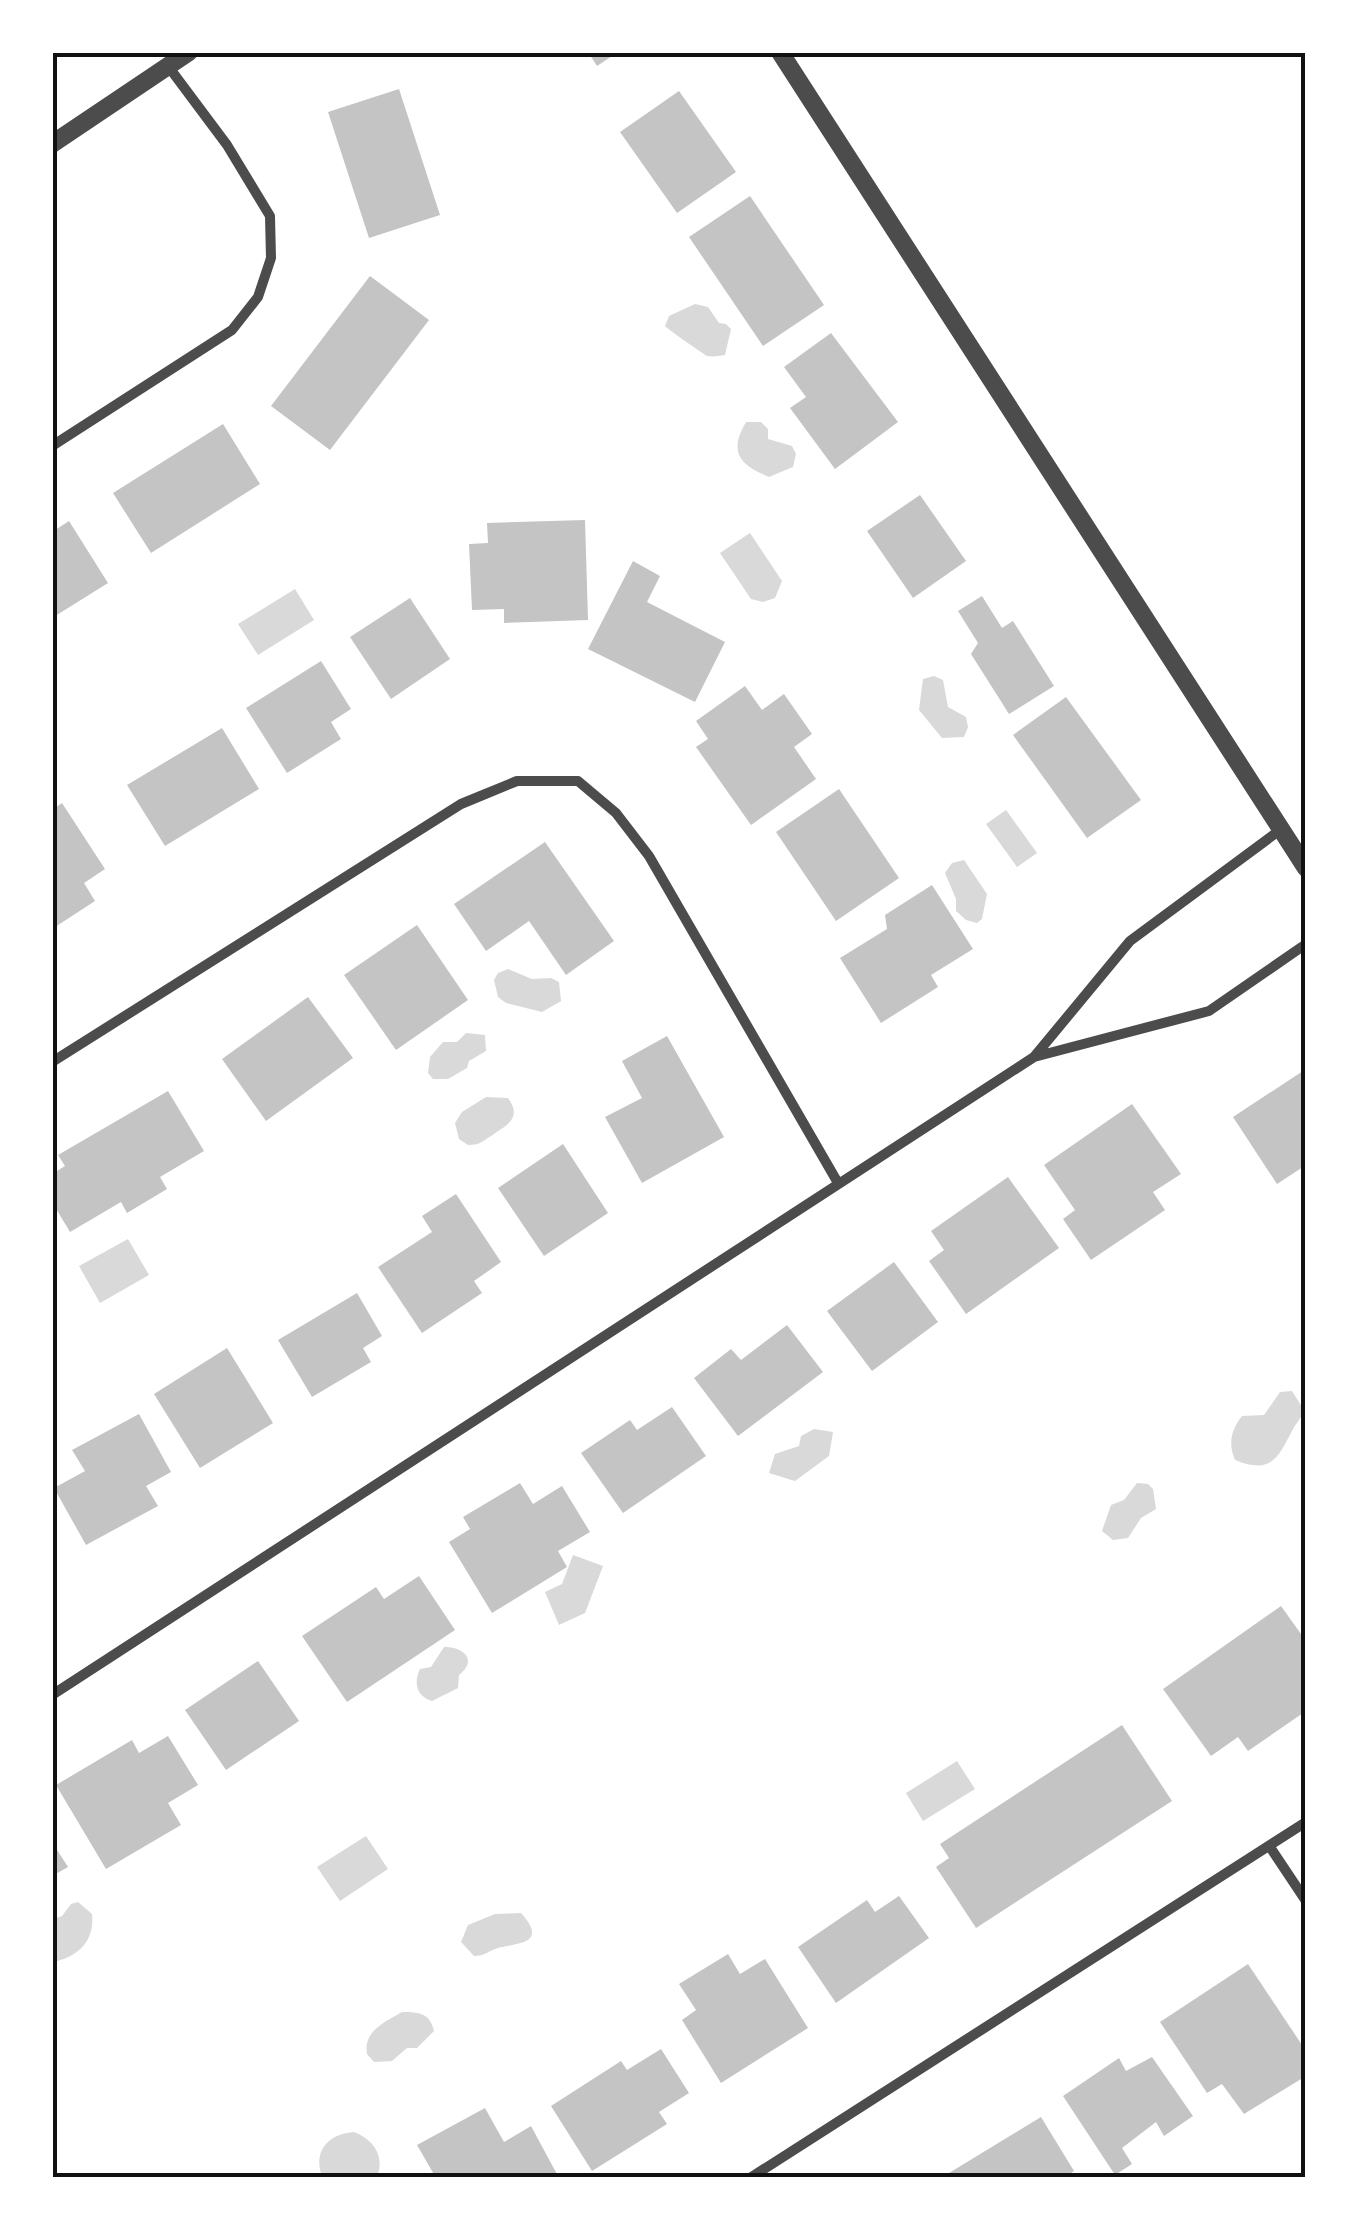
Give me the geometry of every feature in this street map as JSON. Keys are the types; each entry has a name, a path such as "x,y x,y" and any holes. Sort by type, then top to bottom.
{"street":[{"path":"52,144 189,52"},
{"path":"780,52 1306,868"},
{"path":"52,446 232,330 258,297 271,258 270,216 228,145 168,66"},
{"path":"52,1062 461,804 517,780 578,780 616,813 648,856 838,1183"},
{"path":"1034,1058 1130,941 1280,830"},
{"path":"52,1695 1034,1058 1209,1011 1306,944"},
{"path":"750,2178 1306,1822"},
{"path":"1270,1847 1306,1901"}],"shaded area":[{"path":"695,304 708,307 719,323 731,329 725,355 707,356 665,326 669,316"},
{"path":"746,422 761,422 768,429 768,439 792,446 796,454 793,467 769,477 744,462 738,442"},
{"path":"750,533 782,581 775,598 763,602 751,599 720,553"},
{"path":"295,589 314,620 258,655 238,624"},
{"path":"934,676 943,680 948,707 966,717 964,737 942,738 919,710 923,679"},
{"path":"1006,810 1037,853 1017,867 986,824"},
{"path":"964,860 987,894 982,919 977,923 956,911 956,899 945,873 952,863"},
{"path":"508,969 532,979 551,978 559,982 561,1001 542,1012 506,1003 498,997 494,980 498,973"},
{"path":"466,1033 485,1035 486,1051 448,1079 433,1079 428,1073 430,1057 443,1042 457,1042"},
{"path":"486,1097 508,1098 513,1116 507,1125 468,1145 459,1139 455,1123 462,1112"},
{"path":"128,1239 149,1275 100,1303 79,1266"},
{"path":"1292,1391 1304,1410 1278,1456 1258,1465 1235,1460 1232,1437 1242,1416 1264,1415 1280,1392"},
{"path":"814,1429 833,1432 829,1456 795,1481 769,1473 775,1454 799,1446 801,1436"},
{"path":"1137,1483 1153,1489 1156,1509 1141,1518 1128,1538 1113,1540 1102,1531 1111,1505 1124,1500"},
{"path":"573,1555 603,1566 585,1613 559,1625 545,1592 562,1584"},
{"path":"444,1647 463,1652 468,1660 459,1675 458,1688 432,1701 420,1693 418,1674 420,1669 431,1667"},
{"path":"957,1761 975,1789 923,1821 906,1793"},
{"path":"366,1836 388,1869 340,1901 317,1867"},
{"path":"78,1902 92,1914 88,1940 77,1952 53,1962 53,1919"},
{"path":"521,1913 532,1931 527,1941 474,1956 461,1942 468,1925 495,1914"},
{"path":"402,2012 423,2015 434,2031 417,2048 407,2048 392,2061 374,2062 367,2054 368,2039 377,2028"},
{"path":"354,2132 376,2150 380,2162 377,2177 322,2177 319,2160 324,2146 336,2136"}],"building":[{"path":"588,52 618,52 597,66"},
{"path":"399,89 440,215 369,238 328,112"},
{"path":"679,91 736,172 677,213 620,132"},
{"path":"750,196 824,305 763,346 689,237"},
{"path":"370,276 429,320 330,450 271,406"},
{"path":"831,333 898,422 835,469 790,408 806,397 784,367"},
{"path":"223,424 260,484 151,553 113,493"},
{"path":"920,495 966,561 913,598 867,531"},
{"path":"585,520 588,620 504,623 504,609 472,610 469,544 488,543 487,523"},
{"path":"69,521 108,583 52,618 52,532"},
{"path":"633,561 660,576 647,602 725,642 695,702 588,649"},
{"path":"982,596 1002,628 1013,621 1054,686 1009,714 971,654 978,643 958,611"},
{"path":"410,598 450,659 391,699 350,637"},
{"path":"321,661 351,709 331,722 341,739 287,773 246,708"},
{"path":"745,686 762,710 784,694 812,734 794,747 816,779 751,825 696,747 708,739 696,721"},
{"path":"1066,697 1141,800 1087,838 1013,735"},
{"path":"222,728 259,789 165,846 127,785"},
{"path":"839,789 899,878 836,921 776,832"},
{"path":"62,803 105,869 84,883 95,901 52,929 52,810"},
{"path":"545,842 614,941 566,975 529,921 486,951 454,904"},
{"path":"932,885 973,949 931,975 938,987 881,1023 840,958 887,929 885,915"},
{"path":"417,925 468,1000 396,1050 344,975"},
{"path":"308,997 353,1058 266,1121 222,1059"},
{"path":"667,1036 724,1137 642,1183 605,1117 642,1098 622,1061"},
{"path":"1306,1069 1306,1165 1277,1184 1233,1117"},
{"path":"168,1091 204,1151 160,1177 167,1189 127,1213 121,1202 70,1232 52,1202 52,1174 65,1166 58,1155"},
{"path":"1132,1104 1181,1174 1153,1192 1165,1210 1091,1260 1063,1219 1075,1210 1044,1165"},
{"path":"563,1144 608,1213 544,1256 498,1188"},
{"path":"1008,1177 1059,1248 966,1314 929,1261 944,1250 931,1231"},
{"path":"456,1194 501,1262 474,1281 482,1293 422,1333 378,1267 432,1232 422,1216"},
{"path":"894,1262 938,1322 872,1371 827,1311"},
{"path":"357,1293 382,1336 363,1348 371,1362 312,1397 278,1340"},
{"path":"787,1325 823,1372 738,1436 694,1378 731,1349 741,1360"},
{"path":"227,1348 273,1423 200,1468 154,1394"},
{"path":"672,1407 706,1456 623,1513 581,1453 630,1420 637,1430"},
{"path":"139,1414 171,1472 146,1486 158,1506 86,1545 54,1488 85,1471 72,1450"},
{"path":"520,1483 533,1504 562,1486 590,1532 558,1551 567,1567 492,1613 449,1542 470,1529 463,1517"},
{"path":"419,1576 455,1630 347,1702 302,1636 376,1587 384,1599"},
{"path":"1281,1606 1306,1641 1306,1711 1248,1751 1238,1737 1211,1756 1163,1689"},
{"path":"258,1661 299,1721 226,1770 185,1710"},
{"path":"1122,1725 1172,1801 976,1928 936,1867 949,1858 940,1844"},
{"path":"168,1736 198,1785 168,1803 181,1825 106,1869 56,1785 132,1740 139,1753"},
{"path":"52,1842 68,1867 52,1876"},
{"path":"899,1896 929,1938 836,2003 798,1947 867,1900 875,1912"},
{"path":"728,1954 740,1974 765,1959 808,2028 721,2083 682,2020 696,2010 679,1984"},
{"path":"1248,1964 1306,2051 1306,2076 1244,2114 1222,2084 1207,2093 1160,2022"},
{"path":"661,2049 689,2093 659,2112 667,2124 592,2171 551,2106 621,2061 627,2070"},
{"path":"1152,2057 1193,2116 1164,2136 1156,2122 1122,2148 1132,2164 1115,2175 1063,2096 1119,2058 1126,2071"},
{"path":"485,2108 504,2142 531,2126 559,2178 436,2178 417,2145"},
{"path":"1041,2117 1074,2171 1064,2178 953,2178 949,2173"}]}
